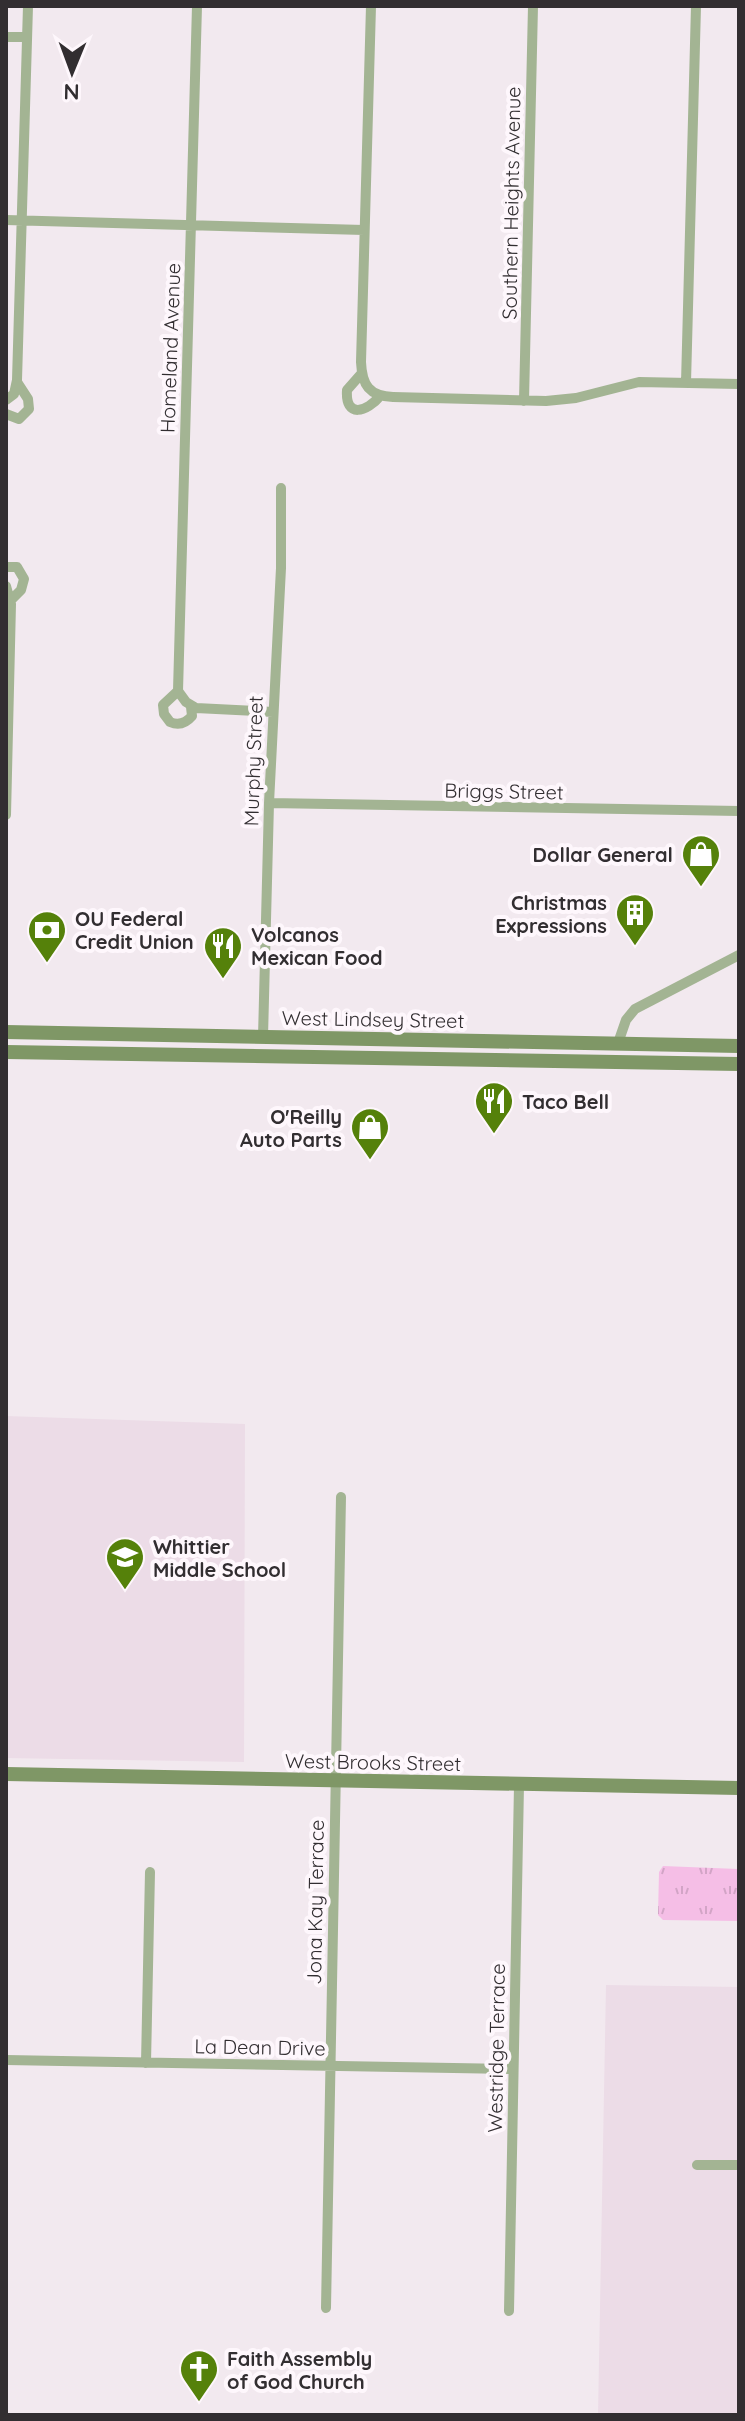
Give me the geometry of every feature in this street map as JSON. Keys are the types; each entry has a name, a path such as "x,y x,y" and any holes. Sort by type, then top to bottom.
{"street":[{"path":"8,399 14,394 17,382 28,6"},
{"name":"Homeland Avenue","path":"197,6 178,691 163,705 164,714 170,722 182,724 192,716 191,707 273,712"},
{"path":"371,6 362,373 368,390 380,396 524,401 563,400 639,382 739,384"},
{"name":"Southern Heights Avenue","path":"524,401 533,6"},
{"path":"686,383 696,6"},
{"path":"6,37 27,37"},
{"path":"6,220 364,230"},
{"path":"362,373 347,390 347,402 351,408 367,409 380,396"},
{"path":"6,414 19,419 29,409 28,399 17,382"},
{"name":"Murphy Street","path":"257,1037 281,568 281,488"},
{"path":"6,567 17,567 24,579 21,590 11,600"},
{"path":"6,586 11,600 6,815"},
{"path":"178,691 191,707"},
{"name":"Briggs Street","path":"269,803 739,811"},
{"path":"615,1062 626,1020 635,1009 739,955"},
{"name":"West Lindsey Street","path":"6,1032 739,1046"},
{"path":"251,1056 257,1037"},
{"path":"305,1038 305,1057"},
{"path":"671,1063 672,1044"},
{"name":"West Lindsey Street","path":"6,1052 739,1064"},
{"name":"Jona Kay Terrace","path":"326,2308 341,1497"},
{"name":"West Brooks Street","path":"6,1774 739,1788"},
{"name":"Westridge Terrace","path":"509,2311 519,1785"},
{"path":"146,2063 150,1872"},
{"name":"La Dean Drive","path":"6,2060 513,2069"},
{"path":"697,2165 739,2165"}],"shaded area":[{"name":"Whittier Middle School","path":"6,1416 245,1424 244,1762 6,1758"},
{"path":"606,1985 739,1987 739,2415 598,2415"}],"green space":[{"path":"663,1866 738,1869 737,1921 663,1920 658,1915 659,1872"}],"place":[{"name":"Dollar General","path":"701,888"},
{"name":"Christmas Expressions","path":"635,947"},
{"name":"OU Federal Credit Union","path":"47,964"},
{"name":"Volcanos Mexican Food","path":"223,980"},
{"name":"Taco Bell","path":"494,1135"},
{"name":"O'Reilly Auto Parts","path":"370,1161"},
{"name":"Whittier Middle School","path":"125,1591"},
{"name":"Faith Assembly of God Church","path":"199,2403"}]}
